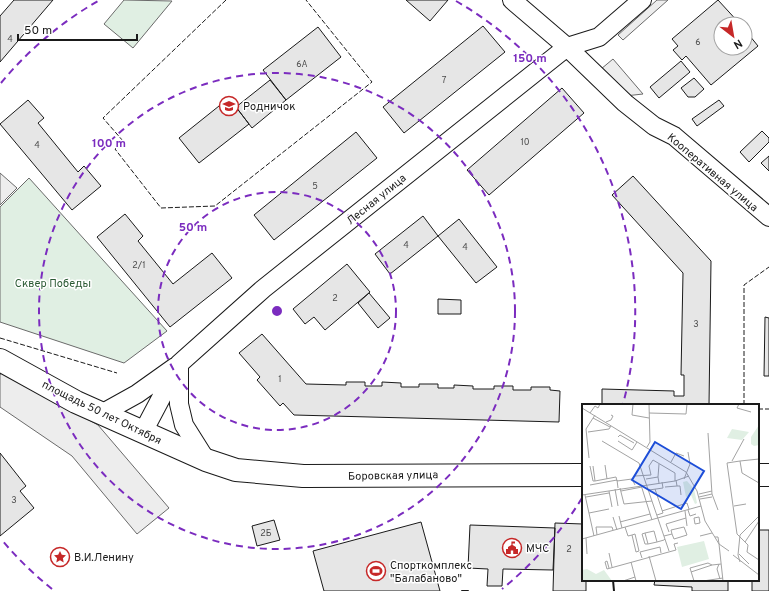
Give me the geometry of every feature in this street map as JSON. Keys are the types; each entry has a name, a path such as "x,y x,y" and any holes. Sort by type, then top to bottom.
{"main road":[{"name":"площадь 50 лет Октября","path":"0,360 76,402 206,460"},
{"name":"Боровская улица","path":"206,460 243,471 303,476 582,475"}],"street":[{"name":"Кооперативная улица","path":"512,0 567,47 625,103 654,126 674,136 769,217"},
{"name":"Лесная улица","path":"143,432 179,364 263,289 567,47 599,37 642,0"},
{"path":"101,414 137,394 179,364"},
{"path":"179,364 179,404 184,425 206,460"}],"green space":[{"path":"124,0 172,1 133,48 104,24"},
{"name":"Сквер Победы","path":"29,178 167,331 124,363 0,322 0,207"}],"shaded area":[{"path":"657,0 668,0 623,40 618,35"},
{"path":"613,59 643,94 625,96 601,69"},
{"path":"0,173 17,188 0,205"},
{"path":"2,372 98,425 169,508 137,534 72,456 0,407 0,375"}],"building":[{"path":"14,0 53,0 0,62 0,16"},
{"path":"406,0 448,0 430,21"},
{"path":"718,0 733,16 713,16 713,56 746,56 711,85 686,56 682,60 673,50 678,46 672,39"},
{"path":"483,26 505,52 404,133 383,107"},
{"path":"318,27 341,57 286,100 263,70"},
{"path":"753,40 758,46 753,50"},
{"path":"681,61 690,72 659,98 650,87"},
{"path":"694,78 704,89 695,97 688,97 681,88"},
{"path":"270,80 286,100 252,128 236,107"},
{"path":"562,88 584,113 489,195 467,170"},
{"path":"229,98 249,124 199,163 179,138"},
{"path":"28,100 44,118 38,123 78,172 84,166 101,186 72,210 0,124"},
{"path":"719,100 724,106 697,126 692,119"},
{"path":"762,131 769,138 769,142 749,162 740,152"},
{"path":"356,132 377,158 274,240 254,215"},
{"path":"769,156 769,171 761,163"},
{"path":"633,176 711,261 709,404 602,404 602,389 674,391 674,396 684,396 684,375 681,375 683,273 612,195"},
{"path":"125,214 143,236 138,241 173,284 212,253 232,278 170,327 97,237"},
{"path":"423,216 438,236 390,274 375,254"},
{"path":"459,219 497,267 476,283 438,236"},
{"path":"347,264 370,292 325,330 314,317 305,324 293,309"},
{"path":"369,293 390,318 378,328 358,303"},
{"path":"438,299 461,300 461,314 438,314"},
{"path":"765,317 769,318 769,376 764,376"},
{"path":"262,334 306,384 346,385 346,382 365,382 365,386 382,386 382,382 401,383 401,387 419,387 419,384 438,384 438,388 454,388 454,385 473,386 473,389 494,389 494,386 513,386 513,390 531,390 531,387 550,387 550,390 560,391 559,422 294,415 283,403 280,406 257,380 260,377 239,353"},
{"path":"0,453 26,486 20,491 34,508 0,536"},
{"path":"274,520 280,540 257,546 252,526"},
{"name":"Спорткомплекс \"Балабаново\"","path":"421,522 440,591 324,591 313,551"},
{"path":"555,523 582,524 582,581 586,581 586,591 553,591"},
{"name":"МЧС","path":"470,525 555,528 553,570 503,569 502,586 487,586 488,569 468,568"},
{"path":"759,530 769,530 769,591 752,591 752,581 759,581"},
{"path":"655,581 728,581 728,591 692,591 692,587 654,585"}],"fence":[{"path":"226,0 103,118 123,141 115,149 161,208 215,206 372,82 306,0"},
{"path":"744,404 744,285 769,267"},
{"path":"0,338 117,373"},
{"path":"759,409 769,409"}],"wall":[{"path":"613,581 614,591"},
{"path":"462,591 468,591"}],"place":[{"name":"Родничок","path":"229,106"},
{"name":"МЧС","path":"512,548"},
{"name":"В.И.Ленину","path":"60,557"},
{"name":"Спорткомплекс \"Балабаново\"","path":"376,571"}]}
